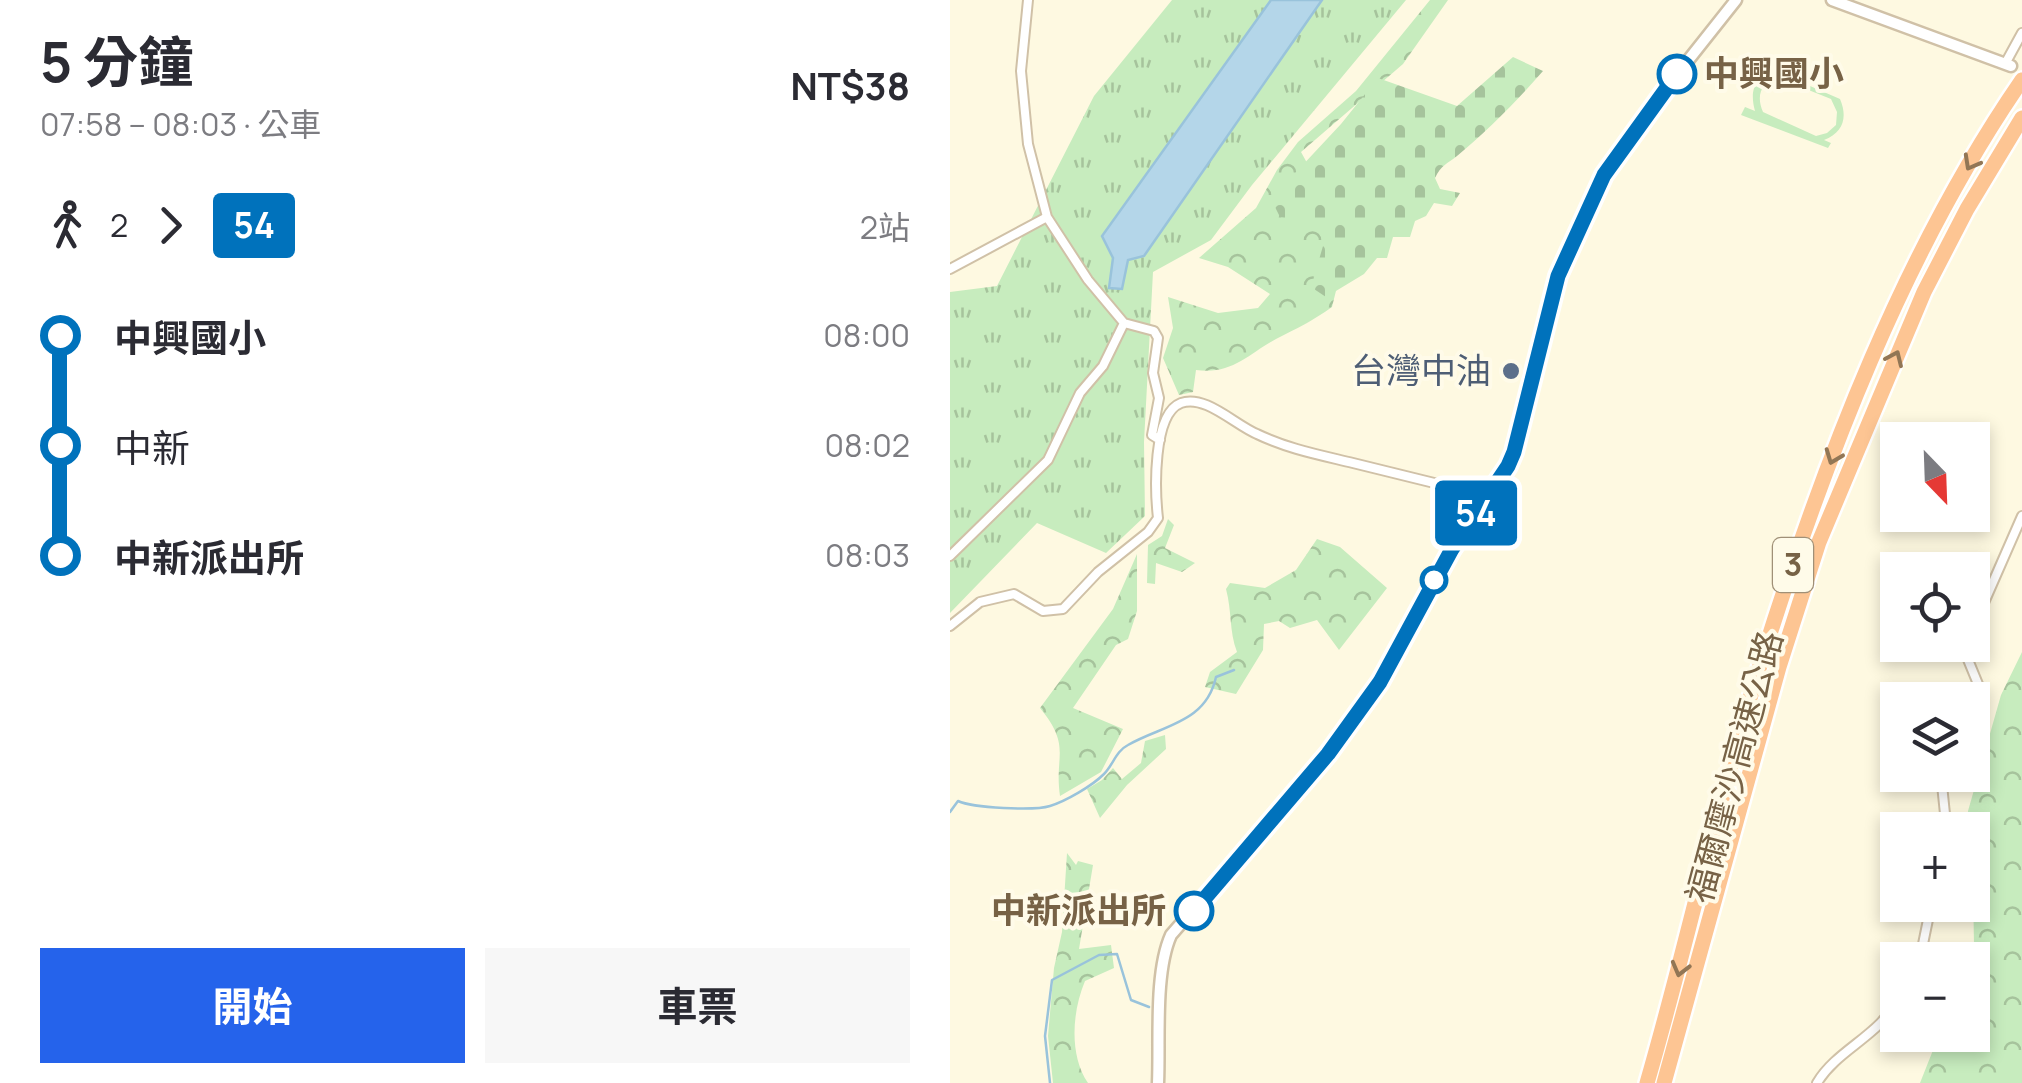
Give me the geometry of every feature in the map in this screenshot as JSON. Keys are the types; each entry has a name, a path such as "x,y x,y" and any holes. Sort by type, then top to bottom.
{"highway":[{"name":"福爾摩沙高速公路","path":"1647,1083 1761,661 1803,537 1905,284 1999,114 2022,80"},
{"name":"福爾摩沙高速公路","path":"1664,1083 1779,667 1819,542 1924,292 1967,209 2022,118"}],"street":[{"path":"1028,0 1021,71 1028,144 1047,216 1088,280 1124,323 1154,331 1158,338 1153,373 1159,398 1152,434 1160,440"},
{"path":"1158,1083 1162,984 1171,935 1328,754 1394,659 1452,549 1514,452 1554,289 1597,188 1668,86 1736,0"},
{"path":"1832,0 2008,65 2022,34"},
{"path":"950,269 1047,216"},
{"path":"950,556 1048,460 1080,393 1103,366 1124,323"},
{"path":"950,626 980,602 1002,596 1016,595 1048,613 1064,609 1098,572 1156,525 1160,440 1168,413 1178,404 1195,402 1296,450 1488,496"},
{"path":"1990,590 2022,516"},
{"path":"1817,1083 1829,1064 1880,1023"}],"green space":[{"path":"1172,0 1406,0 1211,240 1153,272 1144,442 1145,516 1106,553 1037,523 950,613 950,292 997,286 1094,96"},
{"path":"1430,0 1448,0 1403,64 1301,152 1317,181 1354,218 1332,307 1239,362 1220,369 1196,370 1193,392 1179,395 1163,358 1173,328 1168,297 1218,313 1258,308 1270,294 1228,267 1199,258 1256,208 1298,142 1356,91"},
{"path":"1513,57 1543,71 1491,126 1440,170 1435,178 1440,189 1460,193 1452,206 1434,203 1426,216 1415,221 1410,237 1393,237 1387,258 1377,258 1364,274 1326,297 1311,287 1328,229 1280,217 1271,199 1378,78 1457,106"},
{"path":"1780,73 1840,99 1842,124 1824,140 1831,143 1828,148 1741,115 1745,107 1755,111 1753,96 1760,80","holes":["1781,79 1831,99 1837,112 1836,125 1816,136 1763,112 1760,100 1764,86"]},
{"path":"1168,519 1174,525 1165,548 1195,563 1182,572 1156,563 1155,584 1147,583 1148,545 1162,536"},
{"path":"1317,539 1340,547 1387,588 1339,650 1317,620 1290,628 1279,621 1264,624 1263,650 1236,694 1205,687 1210,672 1237,652 1226,589 1230,583 1265,588 1296,570"},
{"path":"1137,554 1137,611 1128,639 1116,645 1073,708 1123,729 1101,772 1060,796 1059,742 1040,708 1113,609"},
{"path":"2022,652 2022,1083 1920,1083 1932,1052 1990,1052 1990,942 1974,942 1974,922 1990,922 1990,812 1968,811 1973,792 1990,792 1990,734 2001,695"},
{"path":"1165,735 1166,749 1127,785 1100,818 1087,789 1113,768 1122,779 1141,763 1145,741"},
{"path":"1067,853 1076,865 1078,861 1093,865 1079,949 1111,945 1114,968 1085,981 1077,1006 1075,1047 1088,1083 1053,1083 1048,1036 1054,968 1062,932"}],"water":[{"path":"1271,0 1322,0 1144,256 1128,260 1122,289 1109,288 1113,258 1102,236"}],"waterway":[{"path":"950,812 958,801 1018,808 1042,808 1064,801 1099,779 1124,748 1193,713 1211,692 1216,677 1234,670"},
{"path":"1050,1083 1045,1036 1052,980 1099,955 1117,954 1131,1000 1149,1007"}],"bus line":[{"name":"54","path":"1194,911 1328,754 1380,682 1452,549 1508,466 1554,289 1582,222 1604,175 1677,74"}],"place":[{"name":"中興國小","path":"1677,74"},
{"name":"台灣中油","path":"1511,371"},
{"name":"中新派出所","path":"1194,911"}]}
